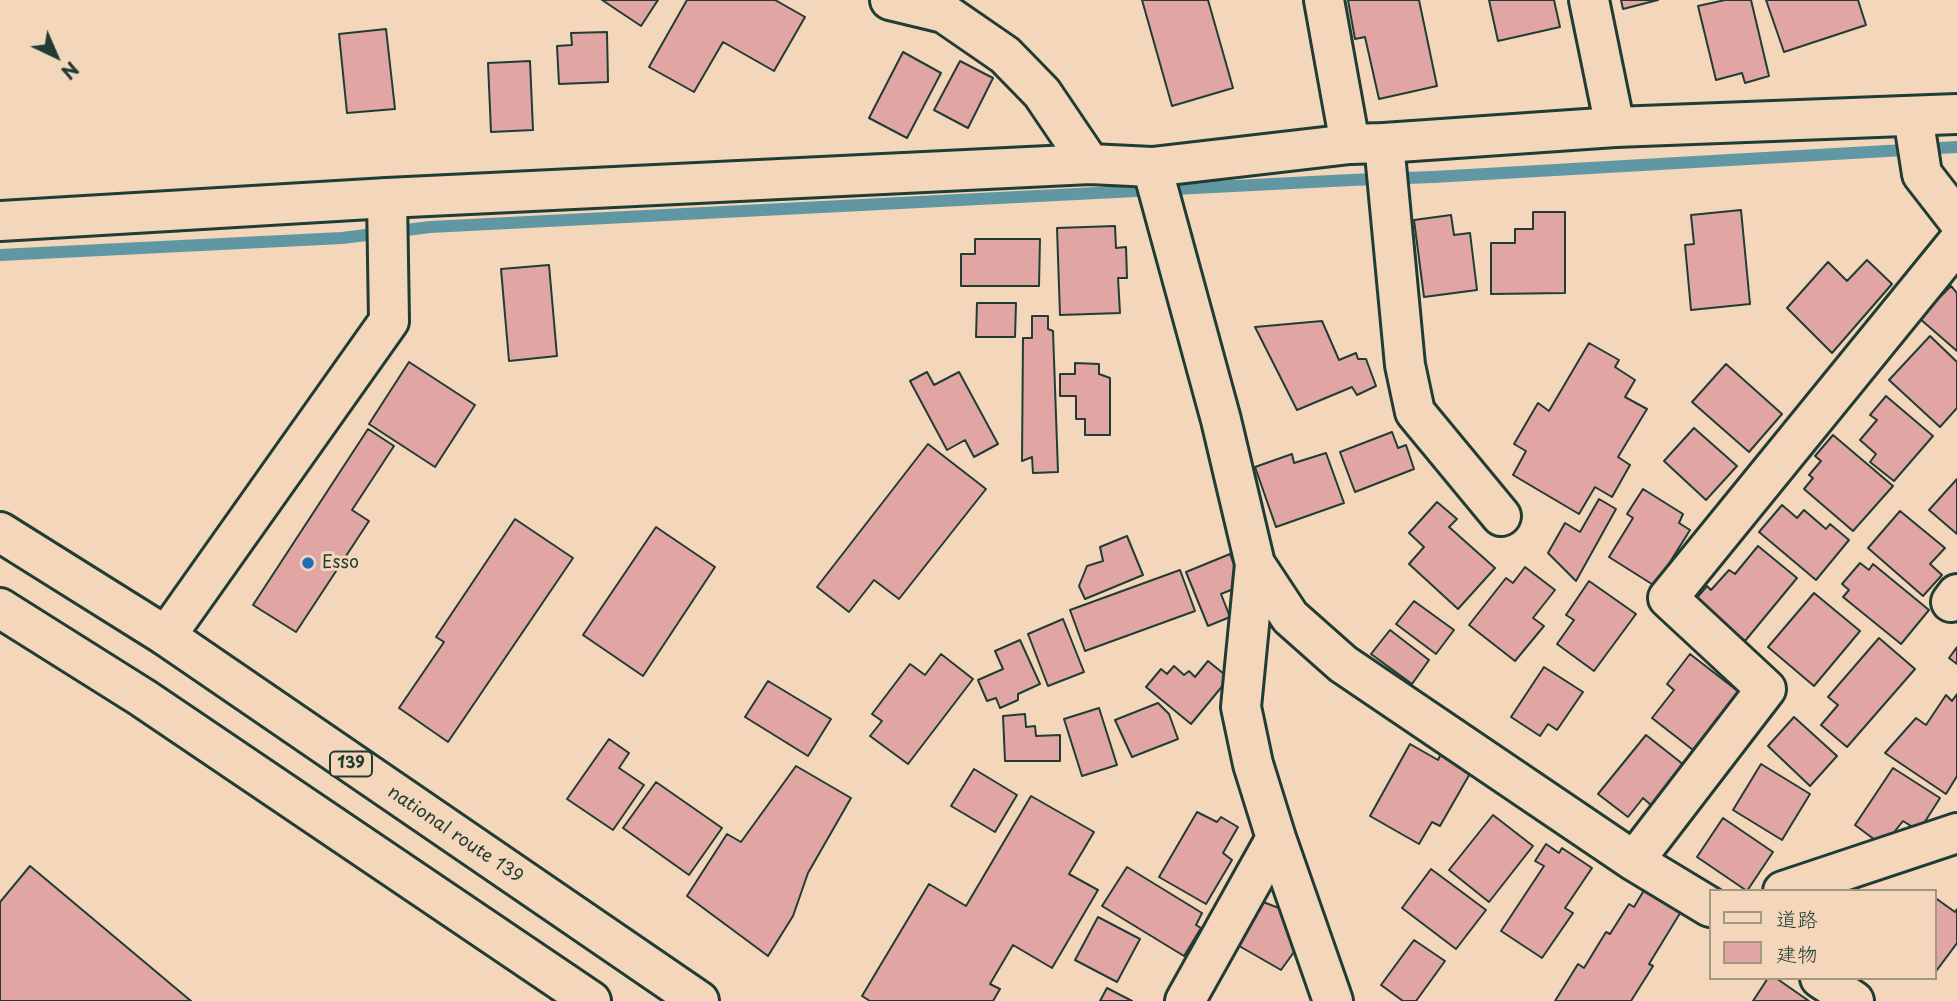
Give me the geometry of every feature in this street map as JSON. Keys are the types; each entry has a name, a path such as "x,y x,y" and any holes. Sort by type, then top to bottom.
{"main road":[{"path":"890,0 944,13 1005,55 1042,93 1090,164"},
{"path":"1324,0 1389,199 1405,365 1415,412 1501,516"},
{"path":"1589,0 1615,127"},
{"path":"0,221 387,205 1090,164 1152,168 1615,127 1914,123 1957,114"},
{"path":"1914,123 1922,174 1957,219"},
{"path":"1152,168 1221,420 1255,564 1241,706 1253,764 1333,1001"},
{"path":"166,636 389,321 387,205"},
{"path":"1634,861 1766,689 1668,598 1957,243"},
{"name":"national route 139","path":"0,532 166,636 699,1001"},
{"path":"1255,564 1290,617 1343,664 1634,861 1708,906"},
{"path":"0,608 143,698 592,1001"},
{"path":"1789,889 1957,834"},
{"path":"1185,1001 1276,838"},
{"path":"1823,980 1854,1001"}],"building":[{"path":"602,0 658,0 641,26"},
{"path":"687,0 775,0 805,17 774,71 723,42 694,92 649,67"},
{"path":"1142,0 1208,0 1233,88 1172,106"},
{"path":"1348,0 1419,0 1437,86 1379,99 1365,37 1355,39"},
{"path":"1489,0 1554,0 1560,27 1498,41"},
{"path":"1621,0 1658,0 1623,9"},
{"path":"1725,0 1751,0 1769,76 1745,83 1742,73 1716,80 1698,6"},
{"path":"1766,0 1858,0 1866,25 1784,52"},
{"path":"386,29 395,109 347,113 339,34"},
{"path":"607,32 608,82 559,84 557,46 572,45 571,33"},
{"path":"903,52 941,73 907,138 869,118"},
{"path":"530,61 533,130 491,132 488,63"},
{"path":"960,61 993,78 968,128 934,110"},
{"path":"1741,210 1750,304 1691,310 1685,245 1694,244 1691,215"},
{"path":"1533,212 1565,212 1565,293 1491,294 1491,243 1515,243 1515,229 1533,229"},
{"path":"1451,215 1454,235 1470,233 1477,290 1424,297 1414,220"},
{"path":"1115,226 1116,248 1126,247 1127,278 1118,278 1120,313 1060,315 1057,228"},
{"path":"975,239 1040,239 1039,286 961,286 961,254 975,254"},
{"path":"1867,260 1892,284 1832,353 1787,308 1828,262 1847,281"},
{"path":"549,265 557,356 509,361 501,269"},
{"path":"1951,286 1957,293 1957,351 1919,318"},
{"path":"977,303 1016,303 1015,337 976,337"},
{"path":"1032,316 1048,316 1048,329 1053,331 1058,472 1033,473 1032,457 1022,461 1023,338 1032,338"},
{"path":"1322,321 1339,360 1356,353 1358,359 1366,359 1376,386 1357,395 1352,387 1297,410 1255,327"},
{"path":"1930,336 1957,362 1957,408 1940,427 1889,380"},
{"path":"1589,343 1619,360 1615,367 1635,380 1625,397 1647,409 1618,457 1630,465 1612,497 1595,487 1579,514 1513,475 1526,451 1514,444 1538,403 1549,411"},
{"path":"409,362 475,405 435,467 369,424"},
{"path":"1075,363 1099,364 1099,374 1110,378 1110,435 1085,435 1085,419 1076,419 1076,396 1060,396 1060,374 1075,374"},
{"path":"1726,364 1782,414 1749,452 1692,402"},
{"path":"927,372 934,385 959,372 998,444 974,457 965,440 947,450 910,381"},
{"path":"1886,396 1933,436 1894,481 1870,462 1876,454 1860,440 1877,420 1870,415"},
{"path":"1694,428 1737,466 1706,500 1664,461"},
{"path":"368,429 394,446 352,510 369,521 296,632 253,605"},
{"path":"1392,432 1398,448 1406,445 1414,469 1355,492 1340,452"},
{"path":"1833,435 1893,486 1853,531 1804,489 1813,478 1809,475 1821,461 1815,456"},
{"path":"928,444 986,489 899,599 874,580 849,612 817,587"},
{"path":"1326,453 1344,503 1276,527 1255,467 1292,454 1294,463"},
{"path":"1957,479 1957,534 1929,510"},
{"path":"1643,489 1683,514 1679,523 1690,530 1655,586 1609,557 1633,518 1627,514"},
{"path":"1599,499 1616,509 1576,581 1548,553 1565,523 1580,532"},
{"path":"1437,502 1457,519 1449,527 1495,568 1458,609 1409,564 1424,547 1409,533"},
{"path":"1782,505 1797,518 1804,510 1826,529 1830,524 1849,540 1816,580 1759,532"},
{"path":"1900,511 1945,548 1930,564 1942,575 1923,596 1868,548"},
{"path":"515,519 573,558 448,742 399,708 444,642 436,637"},
{"path":"656,527 715,567 643,676 583,635"},
{"path":"1127,536 1143,575 1085,599 1079,586 1087,566 1103,561 1100,547"},
{"path":"1758,546 1797,578 1745,641 1695,600 1707,586 1711,590 1729,570 1735,574"},
{"path":"1230,554 1243,585 1221,594 1230,617 1208,626 1186,572"},
{"path":"1860,563 1869,570 1873,564 1929,610 1901,644 1843,597 1849,590 1842,584"},
{"path":"1525,567 1555,590 1533,618 1544,626 1515,661 1469,625 1506,578 1513,583"},
{"path":"1180,570 1195,611 1085,651 1070,610"},
{"path":"1589,581 1636,614 1594,671 1557,644 1574,620 1566,615"},
{"path":"1814,593 1860,631 1814,686 1768,647"},
{"path":"1414,601 1454,630 1436,654 1396,624"},
{"path":"1063,619 1084,672 1048,686 1028,634"},
{"path":"1390,630 1429,660 1412,684 1371,654"},
{"path":"1879,638 1915,669 1847,747 1821,725 1838,705 1828,697"},
{"path":"1020,640 1040,684 1018,694 1018,700 1000,708 996,698 987,701 978,680 1003,669 995,651"},
{"path":"1957,647 1957,664 1949,658"},
{"path":"941,654 973,679 908,764 870,736 882,721 872,714 910,664 925,675"},
{"path":"1690,654 1739,692 1693,750 1652,718 1674,690 1667,684"},
{"path":"1208,661 1229,678 1191,724 1146,687 1161,669 1167,674 1174,666 1184,675 1189,671 1195,677"},
{"path":"1544,667 1583,692 1557,730 1548,724 1540,736 1511,717"},
{"path":"768,681 831,719 808,756 745,717"},
{"path":"1957,694 1957,776 1946,794 1885,753 1916,718 1926,725 1946,695 1952,701"},
{"path":"1158,703 1169,714 1178,739 1132,757 1115,720"},
{"path":"1099,708 1117,765 1082,776 1064,719"},
{"path":"1025,714 1026,727 1035,726 1036,736 1060,735 1060,761 1005,761 1003,716"},
{"path":"1794,717 1837,756 1810,786 1768,746"},
{"path":"1646,735 1684,765 1652,806 1643,798 1628,817 1598,794"},
{"path":"609,739 629,753 619,768 644,785 613,830 567,799"},
{"path":"1410,744 1438,760 1442,752 1472,770 1440,826 1432,822 1419,844 1370,816"},
{"path":"1761,764 1810,794 1782,840 1733,810"},
{"path":"796,766 851,798 808,873 793,916 768,956 687,896 727,834 741,842"},
{"path":"1893,768 1940,798 1919,831 1903,821 1883,846 1855,825"},
{"path":"974,769 1017,795 995,832 951,806"},
{"path":"656,782 722,828 689,875 623,828"},
{"path":"1031,796 1094,832 1069,874 1098,890 1052,968 1013,945 990,984 1000,989 993,1001 870,1001 862,996 929,884 966,906"},
{"path":"1197,812 1217,822 1221,817 1238,827 1223,853 1232,860 1206,904 1159,877"},
{"path":"1493,815 1533,846 1489,902 1449,870"},
{"path":"1723,818 1773,852 1748,889 1744,889 1697,857"},
{"path":"1546,844 1559,853 1562,848 1592,868 1565,908 1573,913 1542,958 1501,931 1544,866 1535,861"},
{"path":"30,866 191,1001 0,1001 0,902"},
{"path":"1127,867 1202,913 1196,925 1201,928 1184,956 1102,906"},
{"path":"1431,869 1486,910 1456,949 1402,908"},
{"path":"1646,887 1682,910 1649,964 1653,966 1631,1001 1555,1001 1578,964 1584,968 1606,932 1610,934 1629,904 1634,907"},
{"path":"1936,898 1955,912 1957,909 1957,943 1936,971"},
{"path":"1258,900 1284,910 1299,945 1281,970 1234,943"},
{"path":"1098,917 1140,939 1117,982 1075,960"},
{"path":"1414,940 1445,961 1416,1001 1403,1001 1381,985"},
{"path":"1767,980 1779,980 1809,1001 1753,1001"},
{"path":"1107,988 1132,1001 1100,1001"}],"waterway":[{"path":"0,255 342,238 430,227 1433,177 1957,147"}],"place":[{"name":"Esso","path":"308,563"}]}
